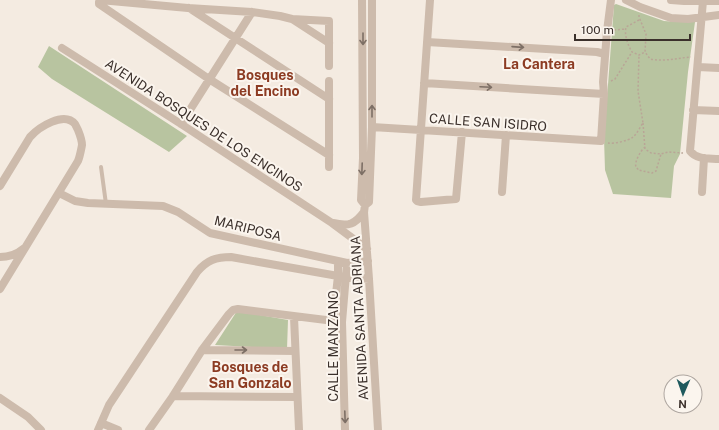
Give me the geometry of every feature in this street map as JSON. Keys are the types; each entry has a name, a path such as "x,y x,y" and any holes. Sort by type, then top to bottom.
{"street":[{"name":"AVENIDA SANTA ADRIANA","path":"362,0 363,158 361,200 364,208 368,260 378,430"},
{"name":"AVENIDA SANTA ADRIANA","path":"364,208 369,202 372,127 372,0"},
{"path":"430,0 416,200 418,202 456,199 462,132"},
{"path":"602,141 604,94 603,82 611,0"},
{"path":"626,0 640,8 671,18 679,19 719,16"},
{"path":"671,0 703,2 719,1"},
{"path":"329,66 329,21 292,19 252,12 100,1 99,4 210,79 329,155"},
{"path":"703,2 692,153 698,157 719,159"},
{"path":"188,8 329,99"},
{"path":"181,124 252,12"},
{"path":"292,19 329,43"},
{"path":"427,42 597,52 606,54"},
{"name":"AVENIDA BOSQUES DE LOS ENCINOS","path":"62,48 332,223 367,249"},
{"path":"698,67 719,68"},
{"path":"329,81 329,167"},
{"path":"424,83 604,94"},
{"path":"694,110 719,111"},
{"path":"0,186 30,136 35,131 56,120 66,119 75,124 82,145 78,161 0,289"},
{"name":"CALLE SAN ISIDRO","path":"372,127 602,141"},
{"path":"502,192 506,135"},
{"path":"702,192 704,158"},
{"name":"MARIPOSA","path":"59,193 75,201 88,203 163,206 174,209 210,233 342,262 368,260"},
{"path":"332,223 340,225 355,222 364,208"},
{"path":"0,256 14,255 26,247"},
{"path":"118,430 99,426 109,405 197,272 206,263 221,257 232,257 342,277 369,279"},
{"name":"CALLE MANZANO","path":"342,262 338,322 346,430"},
{"path":"150,430 202,350 233,310 238,309 338,322"},
{"path":"294,316 299,430"},
{"path":"202,350 295,351"},
{"path":"173,396 297,397"},
{"path":"0,398 28,417 41,430"}],"lane":[{"path":"101,167 106,204"}],"path":[{"path":"640,8 639,18 646,34 646,52 650,59 659,61 672,58 699,57"},
{"path":"607,31 626,29 626,27 640,20"},
{"path":"626,29 625,31 628,44 632,52 639,55 646,52"},
{"path":"603,82 615,79 632,52"},
{"path":"639,55 638,91 645,149 651,153 661,154 668,152 682,154 692,153"},
{"path":"602,141 612,144 629,139 633,137 642,123"},
{"path":"645,147 642,149 636,162 636,167 638,170 652,173 656,171 661,154"}],"green space":[{"path":"616,4 664,21 695,22 688,72 680,154 674,166 671,198 613,194 605,170 604,138 614,5"},
{"path":"49,46 187,136 169,152 52,79 38,67"},
{"path":"237,311 288,320 287,349 215,345"}],"district":[{"name":"La Cantera","path":"539,64"},
{"name":"Bosques del Encino","path":"265,84"},
{"name":"Bosques de San Gonzalo","path":"250,376"}]}
